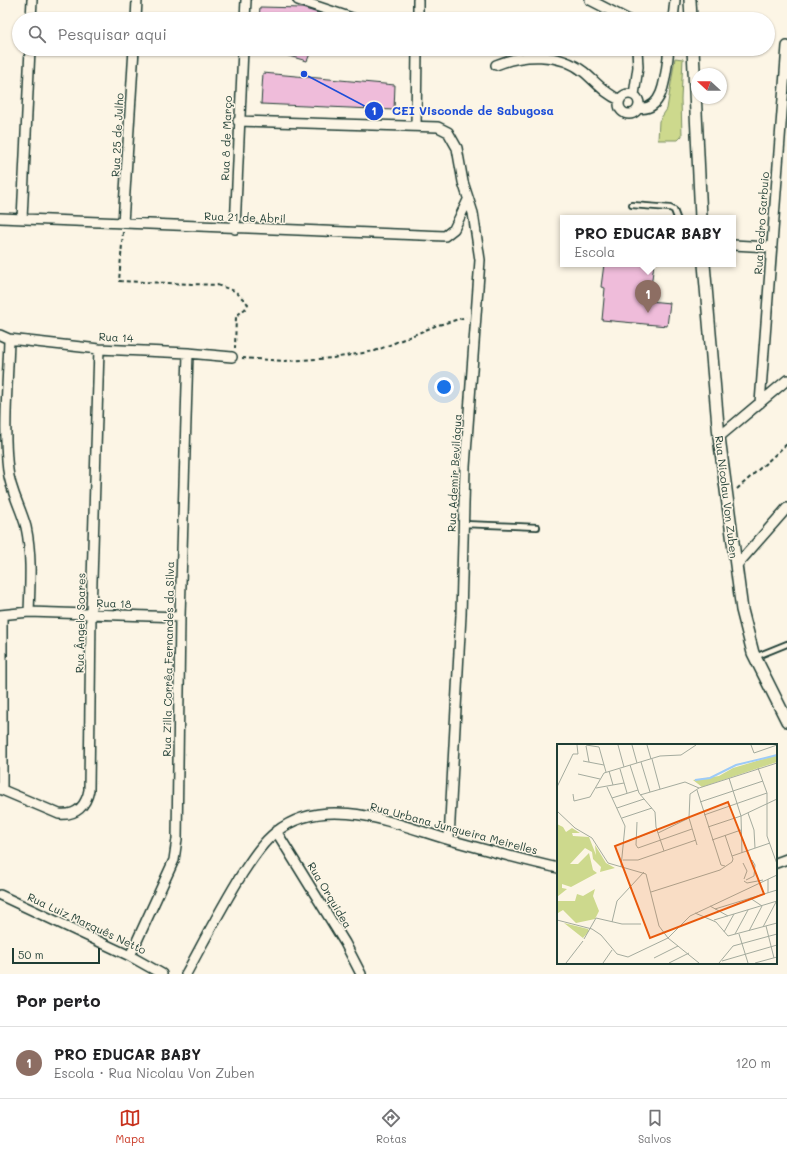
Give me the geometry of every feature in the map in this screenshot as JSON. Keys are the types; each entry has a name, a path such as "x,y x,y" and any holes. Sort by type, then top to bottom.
{"street":[{"path":"31,12 32,0"},
{"path":"136,12 137,0"},
{"path":"245,12 246,0"},
{"path":"298,0 334,12"},
{"path":"418,0 418,12"},
{"path":"590,0 614,12"},
{"path":"674,12 675,0"},
{"path":"690,0 691,12"},
{"name":"Rua Pedro Garbuio","path":"760,403 770,247 784,110 787,46"},
{"path":"22,219 30,56"},
{"name":"Rua 25 de Julho","path":"124,223 134,56"},
{"name":"Rua 8 de Março","path":"235,229 238,121 243,56"},
{"path":"416,126 417,56"},
{"path":"496,65 514,59 532,56 566,62 582,71 607,93 620,100"},
{"path":"634,95 638,74 637,56"},
{"path":"638,108 638,99 634,95 627,94 620,100 620,107 624,112 633,113 638,108 650,107 659,99 668,56"},
{"path":"693,56 701,215"},
{"name":"Rua Ademir Beviláqua","path":"238,121 416,126 444,129 454,140 472,213 480,260 465,467 461,615 449,839"},
{"name":"Rua 21 de Abril","path":"0,218 235,229 445,236 454,229 468,200"},
{"path":"736,245 770,247"},
{"name":"Rua Nicolau Von Zuben","path":"704,267 719,437 742,610 755,657 787,721"},
{"path":"4,337 6,447 8,471 12,492 25,526 30,550 29,612"},
{"name":"Rua 14","path":"4,337 99,348 235,354"},
{"name":"Rua Ângelo Soares","path":"1,790 64,815 77,811 85,805 89,790 91,614 99,348"},
{"name":"Rua Zilla Corrêa Fernandes da Silva","path":"130,956 174,860 176,846 180,617 188,353"},
{"path":"719,437 787,380"},
{"path":"736,566 787,508"},
{"name":"Rua 18","path":"1,615 29,612 180,617"},
{"path":"1,615 1,790"},
{"name":"Rua Urbana Junqueira Meirelles","path":"186,974 233,889 258,850 276,831 300,819 326,813 354,814 387,820 449,839 557,868"},
{"name":"Rua Orquidea","path":"276,831 345,943 361,974"},
{"path":"777,863 787,859"},
{"name":"Rua Luiz Marquês Netto","path":"0,895 130,956 162,974"}],"lane":[{"path":"632,205 670,208 674,210 676,215"},
{"path":"463,524 537,527"},
{"path":"755,657 787,644"}],"path":[{"path":"124,223 119,281 217,285 230,288 248,304 245,309 236,316 235,321 235,354 240,358 278,360 333,358 375,351 435,326 477,314"},
{"path":"727,498 787,444"}],"green space":[{"path":"675,58 683,59 681,99 682,136 678,140 658,140 659,121 667,109"}],"building":[{"path":"260,7 302,8 315,12 260,12"},
{"path":"289,56 309,56 307,61"},
{"path":"263,73 395,85 394,110 261,104"},
{"path":"604,267 654,267 649,301 670,303 667,326 602,320 605,288 601,287"}],"place":[{"name":"CEI Visconde de Sabugosa","path":"304,74"},
{"name":"PRO EDUCAR BABY","path":"648,313"}]}
